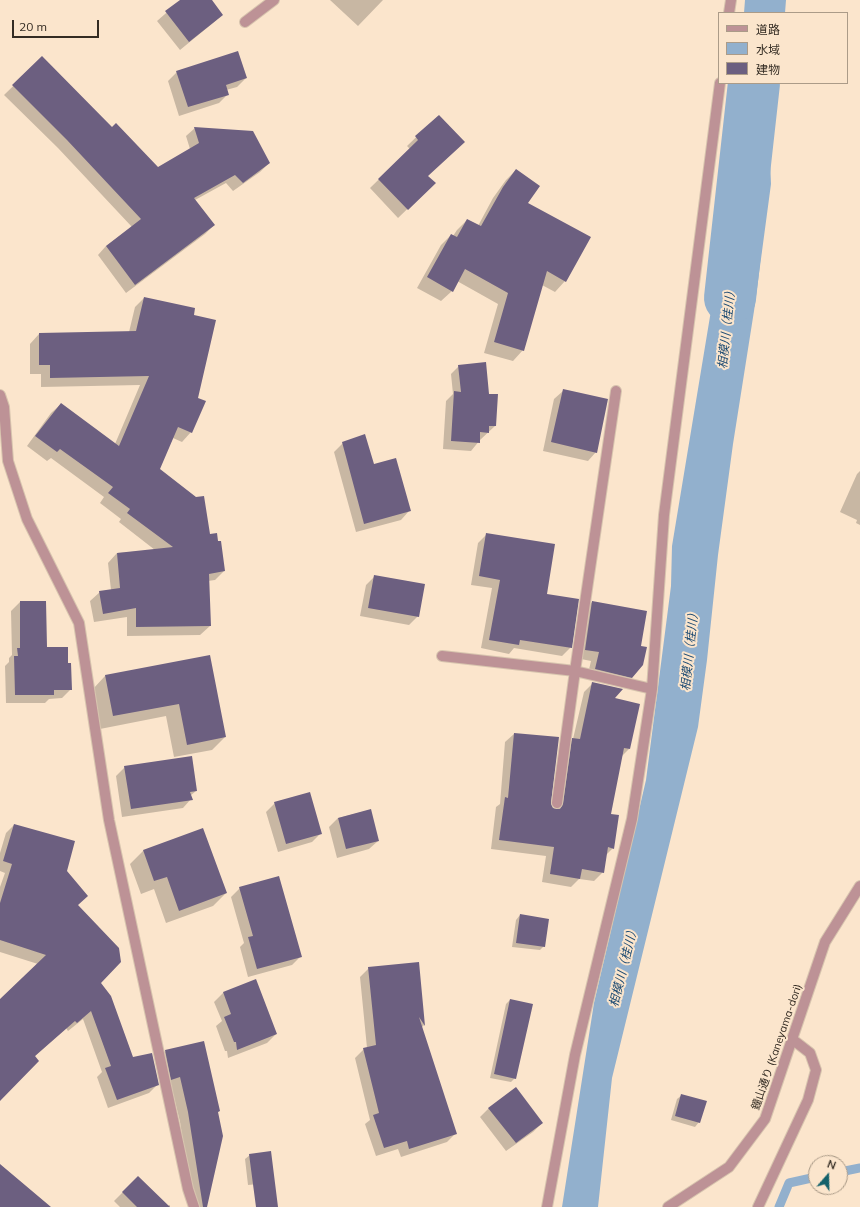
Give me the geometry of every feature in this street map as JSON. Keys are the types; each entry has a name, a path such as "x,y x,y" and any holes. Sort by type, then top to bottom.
{"street":[{"path":"245,22 274,0"},
{"path":"729,12 730,0"},
{"path":"547,1207 575,1056 632,819 652,689 664,515 720,84"},
{"path":"557,803 616,391"},
{"path":"0,395 8,461 27,519 79,623 109,820 186,1181 194,1207"},
{"path":"442,656 575,671 652,689"},
{"name":"鐘山通り (Kaneyama-dori)","path":"668,1207 729,1167 765,1119 825,942 860,886"},
{"path":"758,1207 808,1100 816,1070 810,1053 792,1039"}],"water":[{"path":"745,0 786,0 785,12 744,12"},
{"path":"736,84 776,84 769,135 771,184 718,555 707,660 698,727 612,1078 598,1207 562,1207 594,1003 646,780 671,586 672,546 723,238 740,225 746,191 733,186 735,179 726,165"}],"building":[{"path":"180,0 212,0 223,15 189,42 165,11"},
{"path":"238,51 247,78 226,85 229,95 188,107 176,71"},
{"path":"42,56 112,127 116,123 158,167 199,143 194,127 253,131 270,163 243,183 235,175 194,198 215,225 135,285 106,246 141,219 67,140 12,85"},
{"path":"439,115 465,142 428,176 436,183 408,210 378,179 418,140 415,136"},
{"path":"516,169 540,186 528,203 591,237 566,282 547,271 524,351 494,342 508,293 465,269 453,292 427,277 451,234 457,237 467,219 481,226 503,187"},
{"path":"144,297 195,308 194,315 216,320 198,398 206,401 192,433 178,427 160,469 196,497 204,496 210,534 217,533 218,541 221,541 225,571 209,574 211,626 136,627 136,608 103,614 99,591 120,588 117,553 173,547 127,513 130,509 108,493 113,487 60,449 57,452 35,436 61,403 119,446 149,376 50,378 50,365 39,365 39,333 136,331"},
{"path":"486,362 489,394 498,394 496,426 489,426 489,433 480,432 480,443 451,441 454,391 461,392 458,365"},
{"path":"563,389 608,399 597,453 551,442"},
{"path":"365,434 374,464 396,458 411,511 364,524 342,442"},
{"path":"486,533 555,544 547,594 579,599 572,648 520,640 519,645 489,640 500,580 479,576"},
{"path":"374,575 425,584 419,617 368,608"},
{"path":"20,601 46,601 47,647 68,647 68,663 71,663 72,690 54,690 54,695 15,695 14,656 18,656 17,648 20,648"},
{"path":"592,601 647,611 641,646 647,647 643,665 632,678 595,669 599,652 585,650"},
{"path":"210,655 226,737 187,745 179,704 113,716 105,675"},
{"path":"592,682 623,689 615,698 640,704 630,749 624,748 611,814 619,815 614,849 608,847 604,873 582,869 580,879 550,874 554,847 499,840 505,797 508,798 514,733 559,737 551,803 553,808 560,809 563,804 572,738 580,739"},
{"path":"192,756 197,791 190,792 193,800 131,809 124,766"},
{"path":"310,792 322,834 286,844 274,802"},
{"path":"371,809 379,841 346,849 338,818"},
{"path":"14,824 75,841 67,871 88,896 78,905 119,948 121,962 101,983 111,996 133,1057 152,1053 159,1085 117,1100 105,1068 111,1066 91,1011 77,1023 75,1021 35,1056 39,1061 0,1101 0,999 46,955 0,940 0,903 12,864 3,861"},
{"path":"203,828 227,893 179,911 167,877 154,881 143,850"},
{"path":"279,876 302,957 257,969 248,937 253,936 239,887"},
{"path":"520,914 549,919 545,947 516,943"},
{"path":"419,962 425,1026 419,1017 457,1134 409,1149 407,1141 384,1148 373,1115 379,1113 363,1048 376,1045 368,967"},
{"path":"256,979 277,1034 237,1050 236,1042 234,1042 224,1017 231,1014 223,992"},
{"path":"510,999 533,1004 516,1079 494,1074"},
{"path":"204,1041 220,1111 218,1112 223,1136 207,1207 203,1207 188,1112 180,1077 171,1080 165,1050"},
{"path":"516,1087 543,1123 516,1143 488,1108"},
{"path":"681,1094 707,1101 700,1123 675,1116"},
{"path":"271,1151 278,1207 256,1207 249,1154"},
{"path":"0,1164 51,1207 0,1207"},
{"path":"138,1176 170,1207 137,1207 122,1192"}],"waterway":[{"name":"相模川（桂川）","path":"730,298 754,84"},
{"path":"848,1170 860,1168"},
{"path":"779,1207 789,1183 808,1179"}]}
